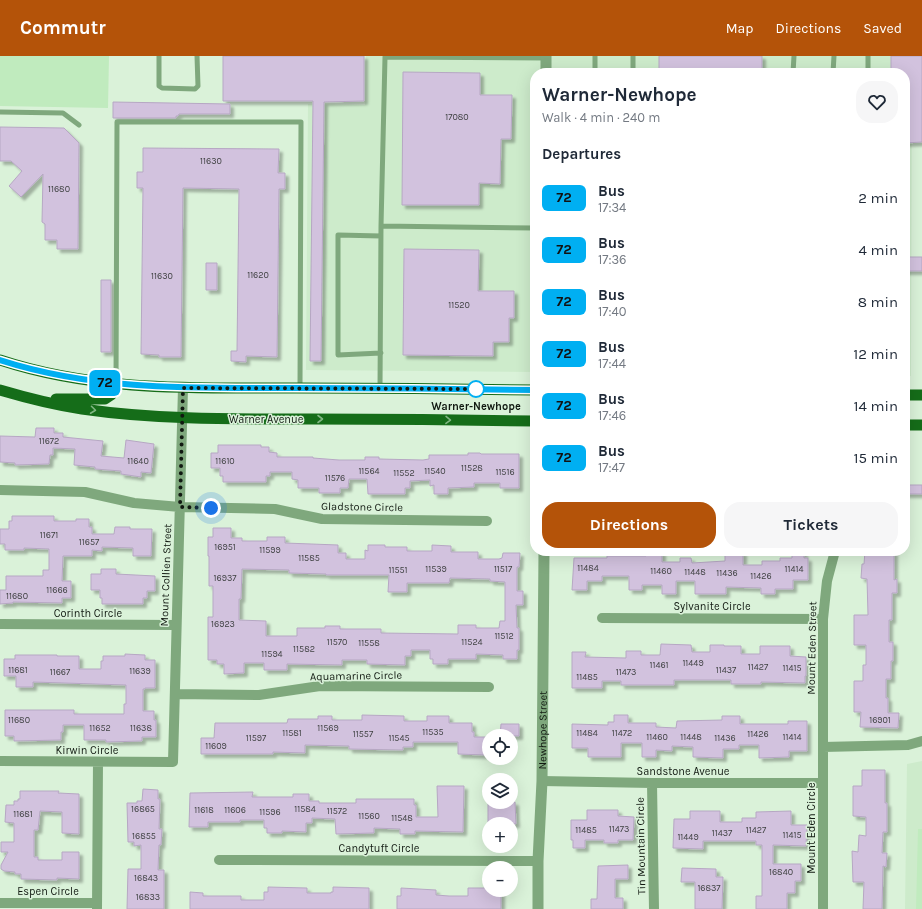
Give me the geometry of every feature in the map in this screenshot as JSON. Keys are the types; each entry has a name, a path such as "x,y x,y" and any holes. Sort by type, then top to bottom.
{"main road":[{"path":"0,360 61,377 116,385 183,388 530,390"},
{"path":"31,399 104,399 111,395 116,385"},
{"name":"Warner Avenue","path":"0,390 31,399 81,409 123,414 182,418 530,421"},
{"path":"910,395 922,395"},
{"path":"910,425 922,425"}],"street":[{"path":"546,57 546,68"},
{"name":"Mount Collien Street","path":"173,762 183,388"},
{"name":"Gladstone Circle","path":"0,490 85,492 134,504 180,507 275,509 322,519 487,521"},
{"name":"Newhope Street","path":"538,909 538,861 542,781 544,556"},
{"name":"Mount Eden Street","path":"823,747 823,619 827,581 834,556"},
{"name":"Sylvanite Circle","path":"602,618 823,619"},
{"name":"Corinth Circle","path":"0,624 176,625"},
{"name":"Aquamarine Circle","path":"175,694 259,695 320,686 489,687"},
{"path":"823,747 908,745 922,741"},
{"name":"Mount Eden Circle","path":"823,747 823,909"},
{"name":"Kirwin Circle","path":"0,761 173,762"},
{"path":"97,906 98,762"},
{"name":"Sandstone Avenue","path":"542,781 652,783 823,783"},
{"name":"Tin Mountain Circle","path":"652,783 654,909"},
{"name":"Candytuft Circle","path":"219,860 538,861"},
{"name":"Espen Circle","path":"0,903 97,906"}],"lane":[{"path":"159,56 159,86 162,88 195,89 198,86 197,56"},
{"path":"595,56 595,68"},
{"path":"633,56 633,68"},
{"path":"793,68 794,56"},
{"path":"833,68 834,56"},
{"path":"868,56 868,68"},
{"path":"380,389 381,226 385,57 546,57"},
{"path":"0,112 64,113 79,125"},
{"path":"116,385 117,122 301,122 300,388"},
{"path":"381,226 530,228"},
{"path":"381,236 338,235 338,355 381,353"}],"shaded area":[{"path":"0,56 109,56 108,108 0,106"},
{"path":"366,56 912,56 911,376 910,68 530,68 530,372 306,370 308,104 365,105"},
{"path":"922,761 922,909 905,909 907,764"},
{"path":"918,829 922,829 922,909 916,909"}],"building":[{"path":"223,56 364,56 364,101 324,102 321,361 310,361 313,101 223,101"},
{"path":"659,56 762,56 762,68 659,68"},
{"path":"891,56 922,56 922,142 910,143 910,68 891,68"},
{"path":"403,72 480,73 480,95 512,95 511,139 501,139 500,184 479,183 479,205 402,205"},
{"path":"113,102 230,104 230,114 179,114 176,118 113,118"},
{"path":"0,127 64,128 79,143 78,249 57,249 57,240 45,240 45,224 42,222 43,174 21,197 9,186 22,171 11,161 0,161"},
{"path":"143,148 279,149 278,173 285,173 285,189 279,189 277,357 246,356 246,362 231,361 231,351 237,351 239,189 183,188 181,357 159,357 159,355 141,354 143,188 137,188 137,172 143,172"},
{"path":"404,249 479,250 478,291 514,291 514,318 509,318 509,342 493,342 493,356 403,355"},
{"path":"910,257 922,257 922,271 910,271"},
{"path":"206,263 217,263 217,290 206,290"},
{"path":"101,280 111,280 111,352 101,352"},
{"path":"36,428 54,428 54,433 63,433 63,437 103,441 101,456 124,458 126,440 154,444 151,473 141,472 141,477 121,474 121,471 95,469 95,467 74,465 75,449 53,448 53,455 50,455 49,464 15,465 15,463 0,462 0,436 35,437"},
{"path":"218,445 261,445 261,447 269,447 269,452 277,453 277,457 313,457 339,460 365,460 365,457 379,457 379,459 423,460 429,459 429,455 468,455 468,453 519,454 519,488 500,488 500,483 474,483 474,487 448,488 448,494 434,494 434,485 430,486 430,480 410,481 410,488 405,488 405,494 368,494 367,479 349,479 348,488 340,488 340,493 319,493 319,488 298,488 298,480 292,479 292,472 270,472 270,476 266,476 266,482 223,482 223,476 220,476 220,468 211,468 211,453 218,453"},
{"path":"910,485 922,485 922,494 910,494"},
{"path":"12,516 54,516 54,521 76,521 76,519 89,519 89,527 92,527 92,534 114,534 115,527 152,529 151,556 133,556 133,548 102,547 102,551 92,550 92,556 63,556 62,581 71,581 71,598 62,598 62,603 13,602 0,604 0,590 6,590 6,576 43,576 43,570 49,570 49,549 24,548 24,550 5,550 5,544 0,544 0,529 9,529 9,521 12,521"},
{"path":"213,528 231,528 231,538 242,538 242,541 267,541 267,537 285,537 285,543 338,545 338,553 346,553 346,559 365,559 365,550 368,551 368,545 407,547 407,551 432,551 432,545 451,546 451,552 478,552 478,559 499,559 502,558 503,553 520,553 519,567 517,567 517,591 523,591 523,605 516,605 517,628 519,628 519,650 517,650 517,659 503,659 503,655 476,654 476,659 448,659 448,664 433,664 433,659 430,659 430,650 411,650 411,656 405,656 405,665 367,664 367,660 342,660 342,665 287,664 287,670 264,670 264,663 244,663 244,673 224,674 224,664 217,664 217,660 208,660 208,617 213,617 213,586 209,586 208,537 213,537","holes":["242,569 289,570 289,573 326,575 389,575 388,592 407,592 407,583 449,583 450,578 490,579 490,581 505,582 505,621 500,621 499,628 476,628 476,625 458,625 458,634 381,633 381,629 340,629 340,626 325,626 325,628 297,628 297,636 266,636 266,621 239,620 239,599 241,599"]},
{"path":"607,556 662,556 662,562 680,562 680,558 691,558 692,563 725,561 725,556 743,556 743,565 762,565 762,561 780,561 780,558 804,556 804,558 808,558 808,580 793,580 793,589 775,589 775,594 761,594 761,588 726,587 726,594 695,594 695,581 676,581 676,594 662,594 662,585 642,585 642,590 629,590 629,576 602,576 602,581 587,581 587,590 572,590 574,558 607,558"},
{"path":"865,556 894,556 894,580 897,579 897,593 892,593 892,620 889,620 889,642 893,642 893,661 891,661 891,679 886,679 886,698 888,698 888,713 899,713 898,728 860,727 861,712 854,712 854,681 863,681 863,665 866,665 866,645 854,645 854,615 868,615 867,579 861,578 862,564 864,564"},
{"path":"101,569 116,569 116,574 155,576 155,591 147,591 147,598 143,598 143,604 102,604 100,590 91,590 91,574 101,574"},
{"path":"661,644 691,645 692,652 710,652 710,645 741,646 741,654 760,654 760,646 790,646 790,656 806,657 805,683 761,682 761,684 731,684 731,680 674,680 674,685 621,685 621,681 602,681 602,688 572,688 572,652 586,652 585,657 626,658 626,651 641,651 641,655 660,655"},
{"path":"125,654 145,655 145,660 155,660 155,688 143,689 143,711 154,711 154,720 156,720 156,737 142,737 142,741 106,742 106,740 84,740 84,725 63,725 61,740 14,741 14,736 5,736 5,710 74,710 74,714 124,714 124,704 126,704 126,685 33,682 33,687 16,687 16,676 4,676 4,659 15,659 15,655 79,656 79,669 101,669 101,661 103,661 103,656 125,656"},
{"path":"362,715 404,716 404,721 427,721 427,716 449,716 449,723 472,723 472,732 474,732 474,737 482,737 482,755 458,754 458,742 413,742 413,747 403,747 403,750 349,749 349,746 305,745 305,753 273,752 273,754 201,754 201,738 214,738 215,723 287,723 288,719 318,719 318,716 332,716 332,720 362,720"},
{"path":"614,715 628,715 628,723 656,723 656,727 676,728 677,721 722,720 722,716 740,716 740,724 788,724 788,721 807,721 807,751 789,751 789,757 759,758 759,745 739,745 739,749 723,749 723,758 693,757 693,747 672,746 672,751 656,750 656,757 642,757 642,743 621,743 621,757 588,757 588,748 572,748 572,724 608,725 608,722 614,722"},
{"path":"501,724 519,724 519,736 518,729 501,729"},
{"path":"862,770 885,770 887,832 883,832 882,853 887,853 886,867 883,866 882,909 863,909 864,882 853,882 852,851 858,852 859,835 866,836 866,817 853,816 853,786 862,786"},
{"path":"437,786 464,786 463,832 415,831 415,834 400,834 400,829 374,828 374,833 336,834 335,819 312,818 312,823 306,823 306,832 282,831 282,833 267,833 267,828 264,828 264,820 208,822 208,827 189,827 190,793 253,792 252,797 293,797 293,794 309,794 309,801 319,801 319,803 356,803 356,799 414,799 414,805 416,805 416,817 438,817"},
{"path":"143,789 158,790 158,799 160,799 159,829 162,829 161,845 159,845 158,870 164,870 164,909 127,909 128,869 141,869 141,845 134,846 134,842 128,842 127,803 137,803 137,801 142,801"},
{"path":"20,791 59,791 58,793 79,794 79,834 62,833 62,812 40,811 38,830 34,830 34,857 38,857 38,860 62,860 62,852 79,852 79,879 21,879 21,874 15,874 15,872 4,871 1,869 1,865 8,852 1,852 1,842 14,842 14,823 5,822 6,805 14,805 14,801 18,801 18,799 20,799"},
{"path":"488,809 515,809 516,817 488,817"},
{"path":"587,810 618,810 618,816 634,817 633,840 618,840 618,843 604,843 604,840 585,840 585,848 573,848 573,840 571,840 571,820 587,820"},
{"path":"690,811 720,811 720,822 742,822 742,818 756,818 756,812 791,811 791,825 807,825 806,846 773,845 773,864 801,864 801,881 795,881 795,893 787,893 787,909 756,909 756,896 762,896 762,845 756,845 756,841 703,841 703,849 673,848 674,819 690,819"},
{"path":"628,865 628,879 615,879 615,898 623,898 623,909 591,909 591,899 597,899 598,866"},
{"path":"682,868 716,869 716,877 723,877 722,909 695,909 695,882 681,882"},
{"path":"268,887 307,888 307,893 331,893 333,892 333,887 369,888 369,909 190,909 190,892 203,893 203,896 241,896 241,900 264,900 264,892 268,892"},
{"path":"401,888 436,890 436,895 468,896 468,888 482,888 482,897 501,897 501,909 397,909 397,896 401,896"}],"bus line":[{"name":"72","path":"0,360 61,377 116,385 183,388 530,390"}],"place":[{"name":"Warner-Newhope","path":"476,389"}],"route":[{"path":"211,508 180,507 183,388 476,389"}]}
